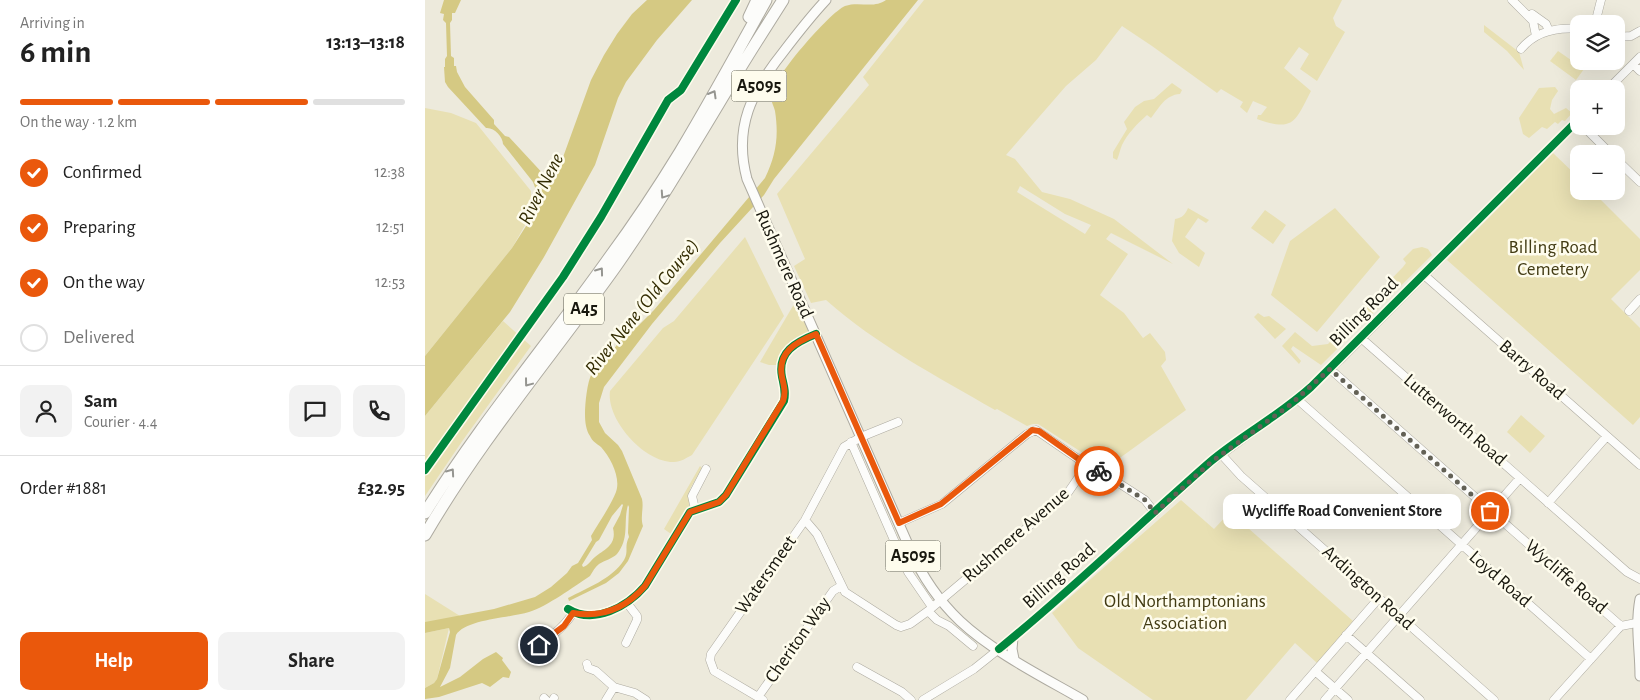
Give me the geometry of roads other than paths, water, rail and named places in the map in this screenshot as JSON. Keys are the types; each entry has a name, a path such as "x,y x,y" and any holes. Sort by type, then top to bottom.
{"highway":[{"path":"732,60 757,0"},
{"name":"A45","path":"425,513 487,421 569,313 636,220 681,151 766,0"},
{"name":"A45","path":"425,535 451,490 500,420 621,258 671,184 734,78 777,0"},
{"path":"734,78 783,0"}],"main road":[{"name":"Rushmere Road","path":"825,0 767,74 747,109 743,127 742,153 745,172 757,204 917,566 941,600 967,627 999,649"},
{"path":"1640,599 1637,643 1640,651 1640,676"},
{"path":"1013,638 1011,649 1014,659"},
{"name":"A5095","path":"999,649 1083,700"}],"street":[{"path":"1512,0 1533,21 1536,36"},
{"path":"1597,15 1601,0"},
{"path":"1532,14 1546,24 1549,31"},
{"path":"1521,49 1536,36 1549,31 1570,30"},
{"path":"1625,36 1631,36 1640,31"},
{"path":"1617,80 1640,57"},
{"path":"1633,64 1640,71"},
{"name":"Billing Road","path":"923,700 974,669 1013,638 1221,454 1297,400 1570,131"},
{"path":"1592,135 1602,145"},
{"path":"1625,168 1640,182"},
{"name":"Barry Road","path":"1424,275 1640,465"},
{"path":"1629,310 1640,299"},
{"path":"529,648 539,645 564,626 571,611 592,615 605,613 627,603 645,586 685,517 695,509 719,502 726,495 786,394 781,367 783,358 794,344 816,334"},
{"name":"Lutterworth Road","path":"1361,338 1627,572 1640,579"},
{"name":"Wycliffe Road","path":"1330,369 1621,626"},
{"name":"Loyd Road","path":"1297,400 1591,659"},
{"name":"Watersmeet","path":"761,698 714,671 710,660 711,654 805,520 842,450 851,442 861,437 898,422"},
{"path":"899,523 941,504 1032,430 1039,431 1087,465 1100,471 1145,500 1155,513"},
{"path":"1548,503 1607,436"},
{"path":"851,442 915,584 937,620 949,626 973,646"},
{"name":"Ardington Road","path":"1221,454 1241,476 1494,700"},
{"name":"Rushmere Avenue","path":"841,586 848,594 896,625 910,624 1067,494 1087,465"},
{"path":"695,509 692,496 704,479 706,469"},
{"path":"1325,700 1520,478"},
{"path":"805,520 817,534 841,586"},
{"name":"Cheriton Way","path":"761,698 833,591 841,586"},
{"path":"1290,700 1379,598"},
{"path":"625,638 637,620 637,616 627,603"},
{"path":"1554,700 1621,626 1638,622"},
{"path":"1346,635 1420,700"},
{"path":"587,664 588,668 596,671 614,687 635,693 645,700"},
{"path":"857,667 902,692 911,700"},
{"path":"1315,671 1348,700"},
{"path":"606,700 614,687"}],"water":[{"name":"River Nene","path":"444,0 461,0 455,13 452,13 450,23 451,56 454,58 454,66 456,66 465,87 494,120 494,124 505,136 509,137 547,178 552,180 558,171 591,80 617,34 632,14 647,0 692,0 657,40 626,82 618,98 595,165 544,257 510,312 425,416 425,356 512,248 528,223 537,202 533,182 503,144 500,136 492,129 486,128 445,82 444,67 447,56 446,23 443,20 444,14 440,13"},
{"path":"886,0 918,0 774,179 764,195 720,243 652,324 604,387 599,403 599,422 605,433 622,451 642,499 643,526 628,561 619,573 606,583 569,601 568,598 591,587 613,573 624,560 629,537 628,505 625,536 617,554 599,564 590,576 536,609 521,614 478,622 461,630 456,635 450,668 440,687 460,677 483,659 496,652 503,658 502,660 511,672 509,678 503,677 490,687 482,683 439,697 425,699 425,688 437,679 450,632 449,628 425,633 425,622 494,609 535,597 551,587 572,566 578,563 592,540 591,536 611,503 617,486 616,475 611,462 601,447 592,439 586,426 586,399 592,373 617,345 623,334 638,326 654,310 765,178 774,154 777,129 771,97 773,89 790,63 814,33 837,11 850,5 881,3","holes":["623,505 613,528 612,543 583,567 582,565 612,516"]}],"place":[{"name":"Wycliffe Road Convenient Store","path":"1490,511"}],"park label":[{"name":"Billing Road Cemetery","path":"1553,258"},
{"name":"Old Northamptonians Association","path":"1185,612"}],"water label":[{"name":"River Nene (Old Course)","path":"642,307"}]}
